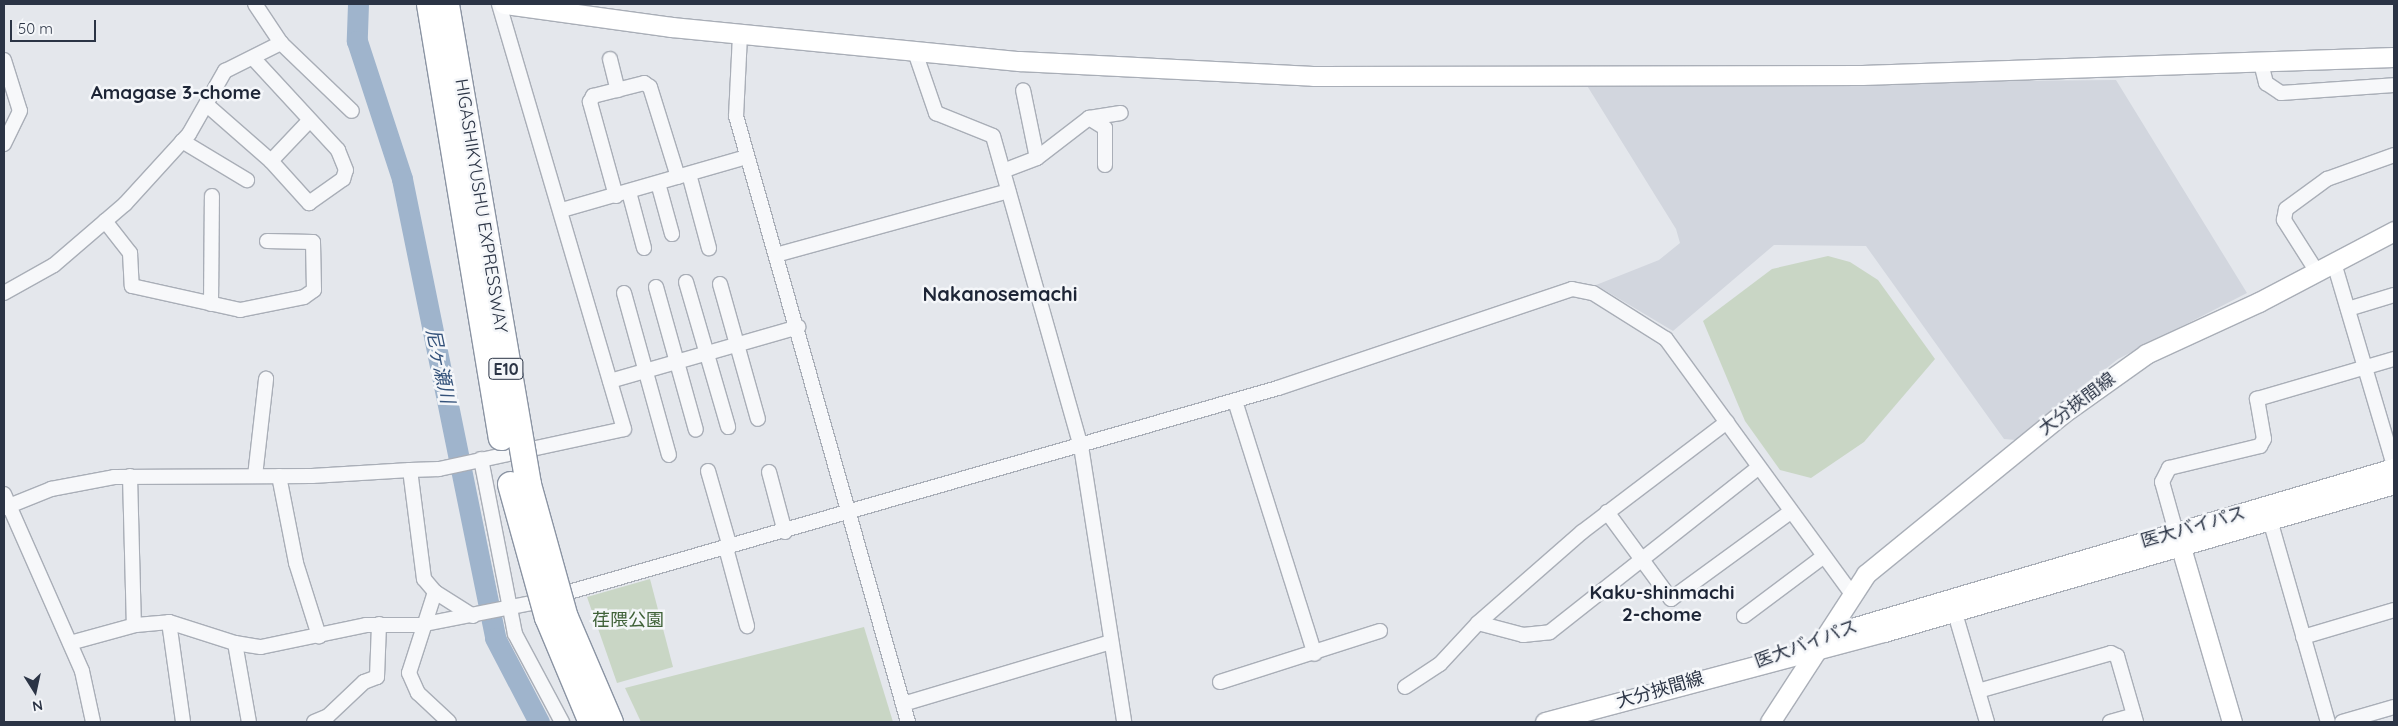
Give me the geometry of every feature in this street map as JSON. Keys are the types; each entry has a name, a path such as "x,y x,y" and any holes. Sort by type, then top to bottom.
{"highway":[{"name":"HIGASHIKYUSHU EXPRESSWAY","path":"429,4 489,374 524,543 562,658 591,722"},
{"name":"HIGASHIKYUSHU EXPRESSWAY","path":"446,4 528,484 566,617 610,722"}],"street":[{"path":"255,4 281,43 352,111"},
{"path":"93,722 88,688 70,643 6,503 64,486 130,476 278,476 410,470 481,459 624,429 562,210 499,4"},
{"path":"504,4 740,35 916,52 1131,68 1404,77 1862,76 2394,57"},
{"path":"740,35 736,116 798,326 908,722"},
{"path":"4,293 54,265 105,221 182,141 207,105 225,72 281,43"},
{"path":"916,52 933,110 990,132 1003,170 1081,446 1124,722"},
{"path":"207,105 270,161 309,203 343,179 346,170 338,150 309,121 253,58"},
{"path":"610,58 618,90"},
{"path":"4,60 20,111 4,144"},
{"path":"2261,63 2266,83 2281,92 2394,85"},
{"path":"644,248 590,102 593,96 644,83 650,87 709,248"},
{"path":"1023,90 1037,158"},
{"path":"1003,170 1035,163 1037,158 1089,118 1121,113"},
{"path":"1089,118 1105,128 1105,165"},
{"path":"270,161 309,121"},
{"path":"182,141 247,180"},
{"path":"2317,272 2284,220 2286,210 2327,179 2394,155"},
{"path":"562,210 747,157"},
{"path":"658,183 672,234"},
{"path":"776,255 1008,191"},
{"path":"211,304 212,196"},
{"path":"105,221 130,253 132,286 211,304 249,310 312,295 313,242 268,241"},
{"name":"大分挾間線","path":"1770,722 1851,593 1892,551 2118,372 2394,231"},
{"path":"2334,263 2394,467"},
{"path":"686,282 728,427"},
{"path":"720,284 758,419"},
{"path":"656,287 696,430"},
{"path":"70,643 134,625 169,622 234,643 270,646 379,624 420,625 508,608 785,532 1235,401 1579,289 1593,292 1662,334 1727,422 1789,513 1851,593"},
{"path":"624,293 669,454"},
{"path":"2348,309 2394,295"},
{"path":"610,381 798,326"},
{"path":"2232,722 2162,482 2169,468 2260,446 2264,439 2257,399 2394,359"},
{"path":"255,476 266,379"},
{"path":"1235,401 1315,654"},
{"path":"1405,687 1440,664 1478,623 1607,512 1727,422"},
{"path":"481,459 508,608 518,640 562,722"},
{"name":"医大バイパス","path":"1747,666 1819,643 2178,539 2394,467"},
{"path":"1478,623 1523,635 1550,632 1641,558 1758,468"},
{"path":"410,470 421,568 435,592 473,616"},
{"path":"708,471 747,626"},
{"path":"768,472 785,532"},
{"path":"130,476 134,625"},
{"path":"278,476 296,564 319,636"},
{"name":"医大バイパス","path":"2178,539 2270,520 2394,484"},
{"path":"1607,512 1641,558 1675,599 1789,513"},
{"path":"2270,520 2328,722"},
{"path":"1744,616 1823,558"},
{"path":"435,592 420,625 409,673 422,699 449,722"},
{"path":"1953,605 1987,722"},
{"path":"2303,636 2394,610"},
{"path":"169,622 182,722"},
{"path":"314,722 380,674 379,624"},
{"path":"1220,682 1315,654 1380,631"},
{"path":"903,704 1111,642"},
{"path":"234,643 249,722"},
{"path":"1978,691 2111,653 2117,656 2135,719 2110,722"},
{"name":"大分挾間線","path":"1545,722 1747,666"},
{"path":"554,707 600,687 623,722"},
{"path":"2342,722 2394,707"}],"shaded area":[{"path":"2116,80 2247,293 2118,359 2016,440 2004,439 1866,246 1774,245 1673,331 1596,285 1659,260 1680,243 1676,229 1586,84"}],"green space":[{"path":"1828,256 1850,262 1878,280 1935,359 1864,442 1811,478 1780,470 1745,421 1703,321 1772,269"},
{"name":"荏隈公園","path":"650,579 673,667 617,683 587,597"},
{"path":"864,627 893,722 641,722 625,688"}],"waterway":[{"name":"尼ヶ瀬川","path":"358,4 357,41 402,179 495,638 539,722"}],"district":[{"name":"Amagase 3-chome","path":"176,93"},
{"name":"Nakanosemachi","path":"1000,293"},
{"name":"Kaku-shinmachi 2-chome","path":"1662,604"}]}
